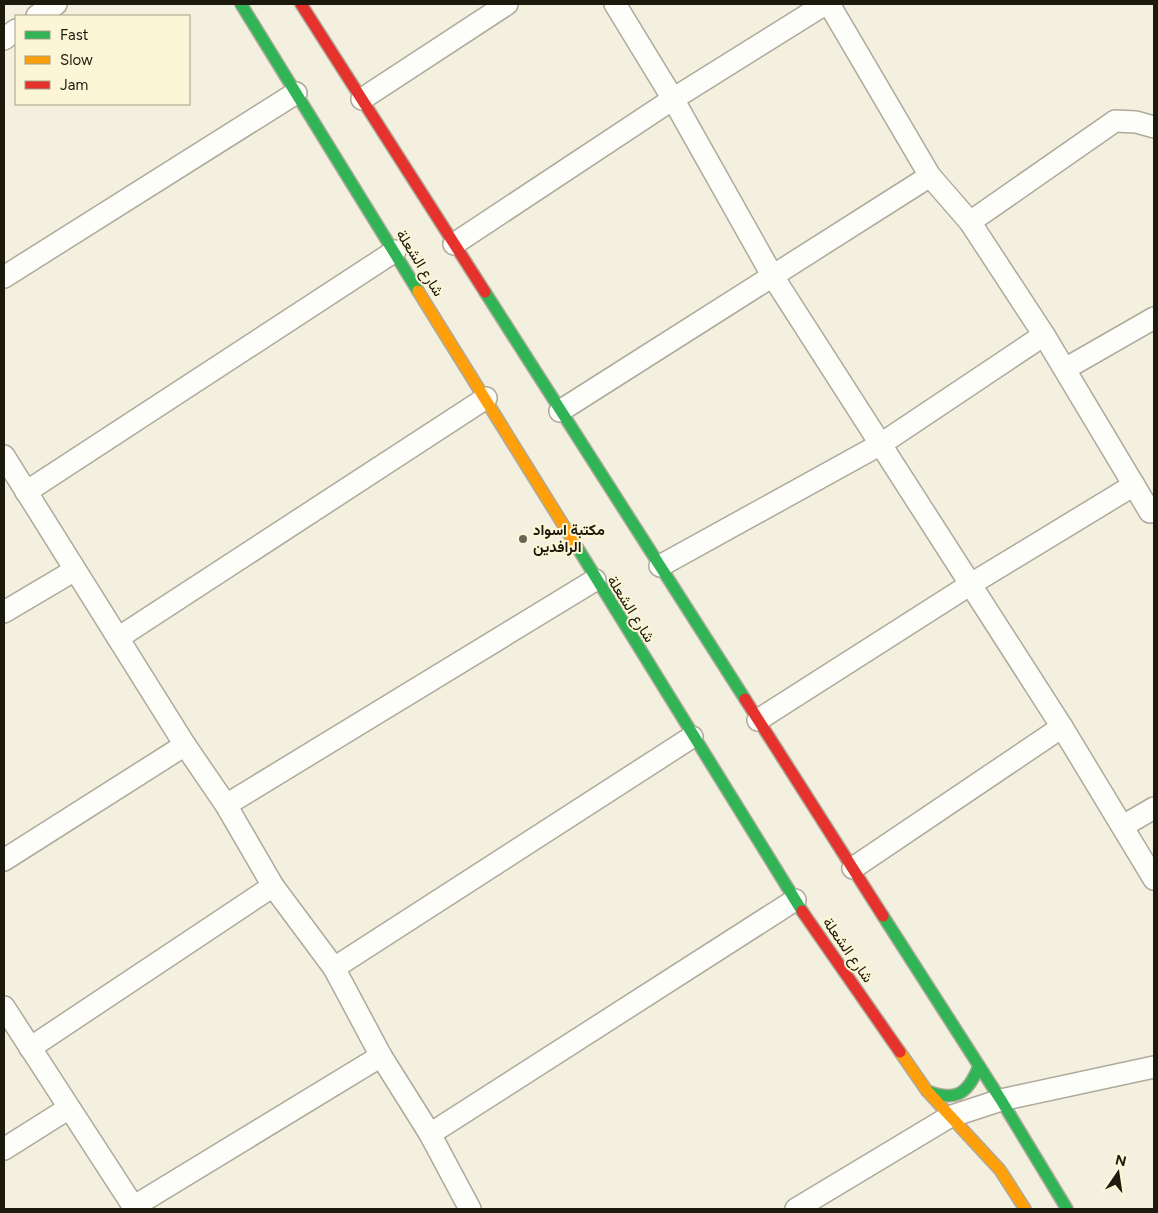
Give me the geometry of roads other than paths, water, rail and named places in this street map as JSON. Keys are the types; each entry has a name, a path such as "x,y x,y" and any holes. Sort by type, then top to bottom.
{"main road":[{"name":"شارع الشعلة","path":"241,4 486,398 692,737 795,900 927,1091 1000,1170 1025,1209"},
{"path":"301,4 980,1066 1067,1209"},
{"path":"927,1091 946,1098 956,1096 967,1090 980,1066"}],"street":[{"path":"39,15 56,4"},
{"path":"362,99 507,4"},
{"path":"615,4 673,99 772,275 1062,726 1154,879"},
{"path":"454,244 673,99 825,4"},
{"path":"829,4 930,176 970,222 1044,335 1150,512 1154,510"},
{"path":"4,39 15,31"},
{"path":"4,276 296,93"},
{"path":"970,222 1115,121 1136,122 1154,127"},
{"path":"560,410 930,176"},
{"path":"26,492 395,252"},
{"path":"1065,369 1154,318"},
{"path":"660,566 880,444 1044,335"},
{"path":"118,638 486,398"},
{"path":"4,456 185,745 226,806 273,886 334,968 381,1056 430,1134 470,1209"},
{"path":"758,720 971,584 1134,485"},
{"path":"4,612 75,570"},
{"path":"226,806 595,580"},
{"path":"853,868 1062,726"},
{"path":"334,968 692,737"},
{"path":"4,860 185,745"},
{"path":"1123,826 1154,808"},
{"path":"30,1048 273,886"},
{"path":"430,1134 795,900"},
{"path":"4,1007 134,1208 381,1056"},
{"path":"796,1209 949,1117 1001,1100 1154,1067"},
{"path":"4,1149 69,1108"}],"place":[{"name":"مكتبة اسواد الرافدين","path":"523,539"}]}
